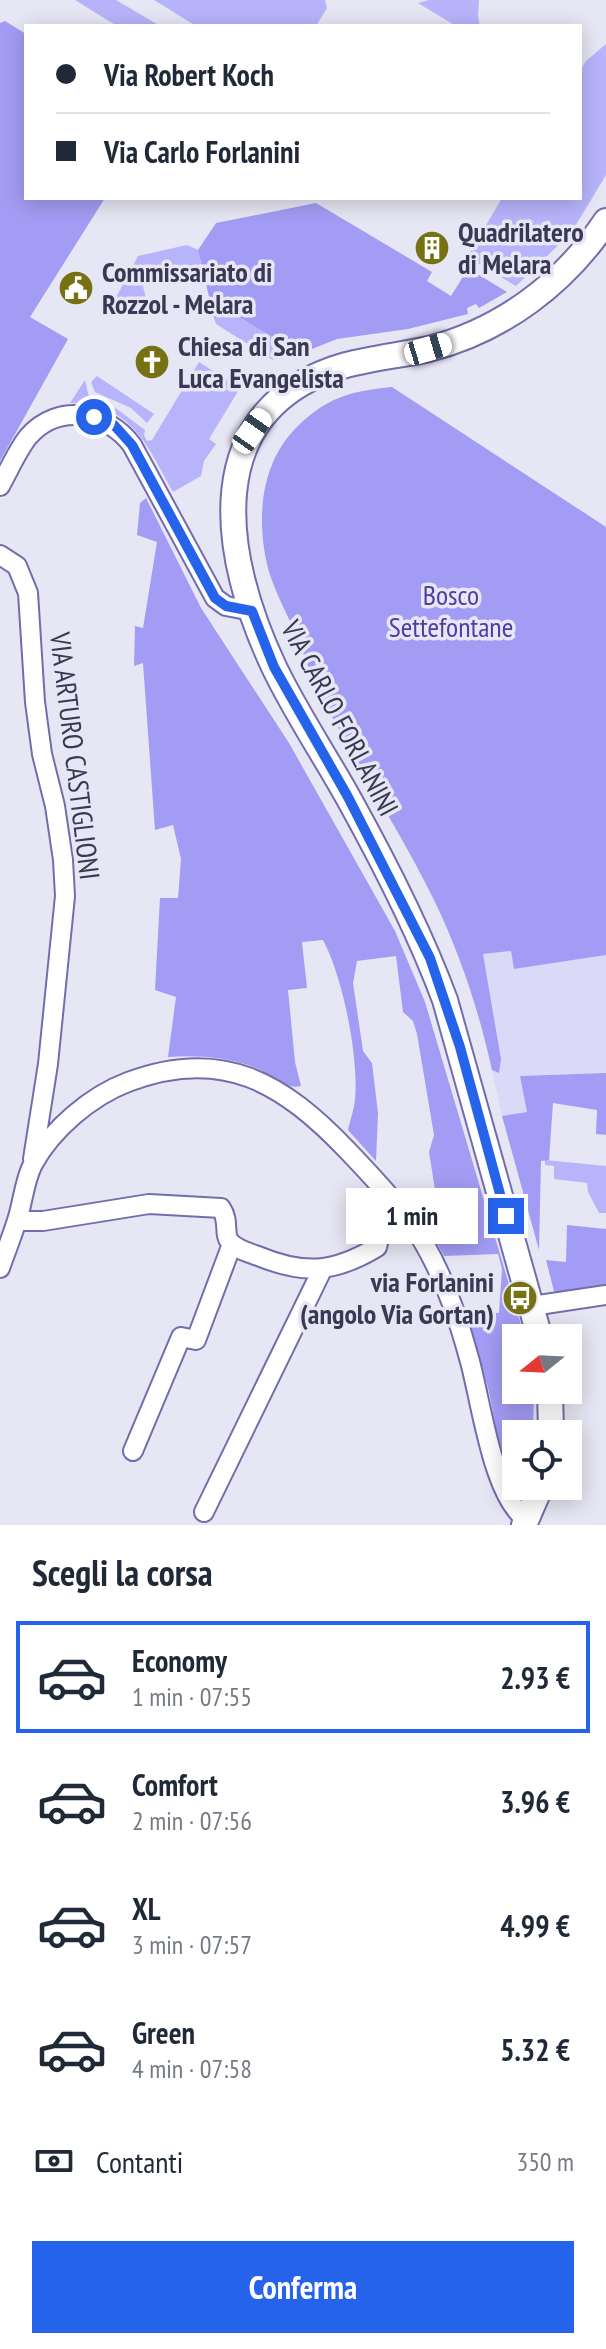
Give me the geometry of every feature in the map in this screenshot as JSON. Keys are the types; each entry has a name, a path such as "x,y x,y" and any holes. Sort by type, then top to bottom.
{"main road":[{"name":"VIA CARLO FORLANINI","path":"536,1324 460,1047 430,958 355,811 274,667 252,611 236,541 232,491 243,451 264,414 294,389 327,371 443,344 506,317 578,260 606,221"},
{"path":"526,1523 535,1500"}],"street":[{"path":"0,486 30,434 48,422 78,415 114,425 132,445 215,598 226,606 252,611"},
{"name":"VIA ARTURO CASTIGLIONI","path":"0,555 17,566 28,593 35,702 42,754 55,806 65,896 48,1064 32,1165 0,1268"},
{"path":"32,1165 53,1137 104,1093 142,1077 173,1070 213,1069 241,1074 293,1099 324,1125 394,1202 420,1237 442,1279 470,1360 499,1475 515,1512 526,1523"},
{"path":"17,1221 43,1221 149,1204 221,1208 227,1215 226,1236 232,1244 276,1263 322,1270 377,1247 386,1211 394,1202"},
{"path":"133,1451 181,1337 196,1340 232,1244"},
{"path":"204,1512 322,1270"},
{"path":"532,1306 606,1295"}],"shaded area":[{"path":"75,0 116,0 157,24 114,24"},
{"path":"154,0 325,0 327,8 317,24 193,24"},
{"path":"429,0 479,0 480,24 453,24 418,3"},
{"path":"606,44 606,175 571,233 516,286 467,257 501,200 582,200 582,68"},
{"path":"187,245 198,250 201,264 141,278 147,303 112,314 109,311 138,256"},
{"path":"225,307 282,343 273,360 216,324 214,318 220,316"},
{"path":"199,362 240,388 209,439 216,444 204,461 201,476 173,492 145,443 123,419 91,405 70,403 85,380 89,397 117,409 145,430 147,441 152,440"},
{"path":"97,376 154,414 147,423 131,408 95,392 91,382"},
{"path":"511,951 514,969 606,955 606,1073 521,1076 527,1113 502,1116 492,1070 499,1072 501,1059 483,954"},
{"path":"545,1160 606,1166 606,1213 599,1213 588,1192 587,1183 554,1179 554,1166 545,1165"}],"green space":[{"path":"5,21 24,33 24,200 104,200 30,317 68,339 0,461 0,23"},
{"path":"316,203 432,272 427,281 451,296 466,272 460,267 461,264 507,292 479,308 476,304 467,308 468,314 408,329 337,339 287,359 280,347 282,343 225,308 220,316 214,318 198,250 216,223"},
{"name":"Bosco Settefontane","path":"392,387 606,527 606,955 514,969 511,951 483,954 501,1059 499,1073 492,1070 468,982 443,919 320,692 274,586 265,554 264,496 274,460 283,444 306,418 328,403 363,391"},
{"path":"146,498 201,608 289,743 395,931 425,1002 521,1324 502,1324 502,1404 534,1404 533,1420 502,1420 502,1449 485,1375 465,1312 499,1313 502,1269 498,1254 444,1256 428,1228 440,1221 429,1152 434,1135 417,1034 413,1021 403,1012 396,956 357,961 353,983 363,1051 372,1063 378,1113 376,1161 348,1130 356,1083 352,1041 337,975 323,940 302,942 307,988 288,990 295,1062 301,1086 283,1084 256,1068 235,1061 168,1057 176,997 155,990 160,898 178,898 181,859 173,825 155,830 143,663 134,666 135,626 143,628 157,542 137,535 140,503"},
{"path":"606,1073 606,1135 596,1134 597,1110 553,1103 549,1160 541,1161 539,1250 502,1116 527,1112 520,1076"},
{"path":"567,1225 606,1229 606,1286 555,1295 546,1260 566,1262"}],"place":[{"name":"Quadrilatero di Melara","path":"432,248"},
{"name":"Commissariato di Rozzol - Melara","path":"76,288"},
{"name":"Chiesa di San Luca Evangelista","path":"152,362"},
{"name":"via Forlanini (angolo Via Gortan)","path":"520,1298"}],"route":[{"path":"94,417 114,425 132,445 215,598 239,611 252,611 274,667 405,904 445,1000 506,1216"}]}
